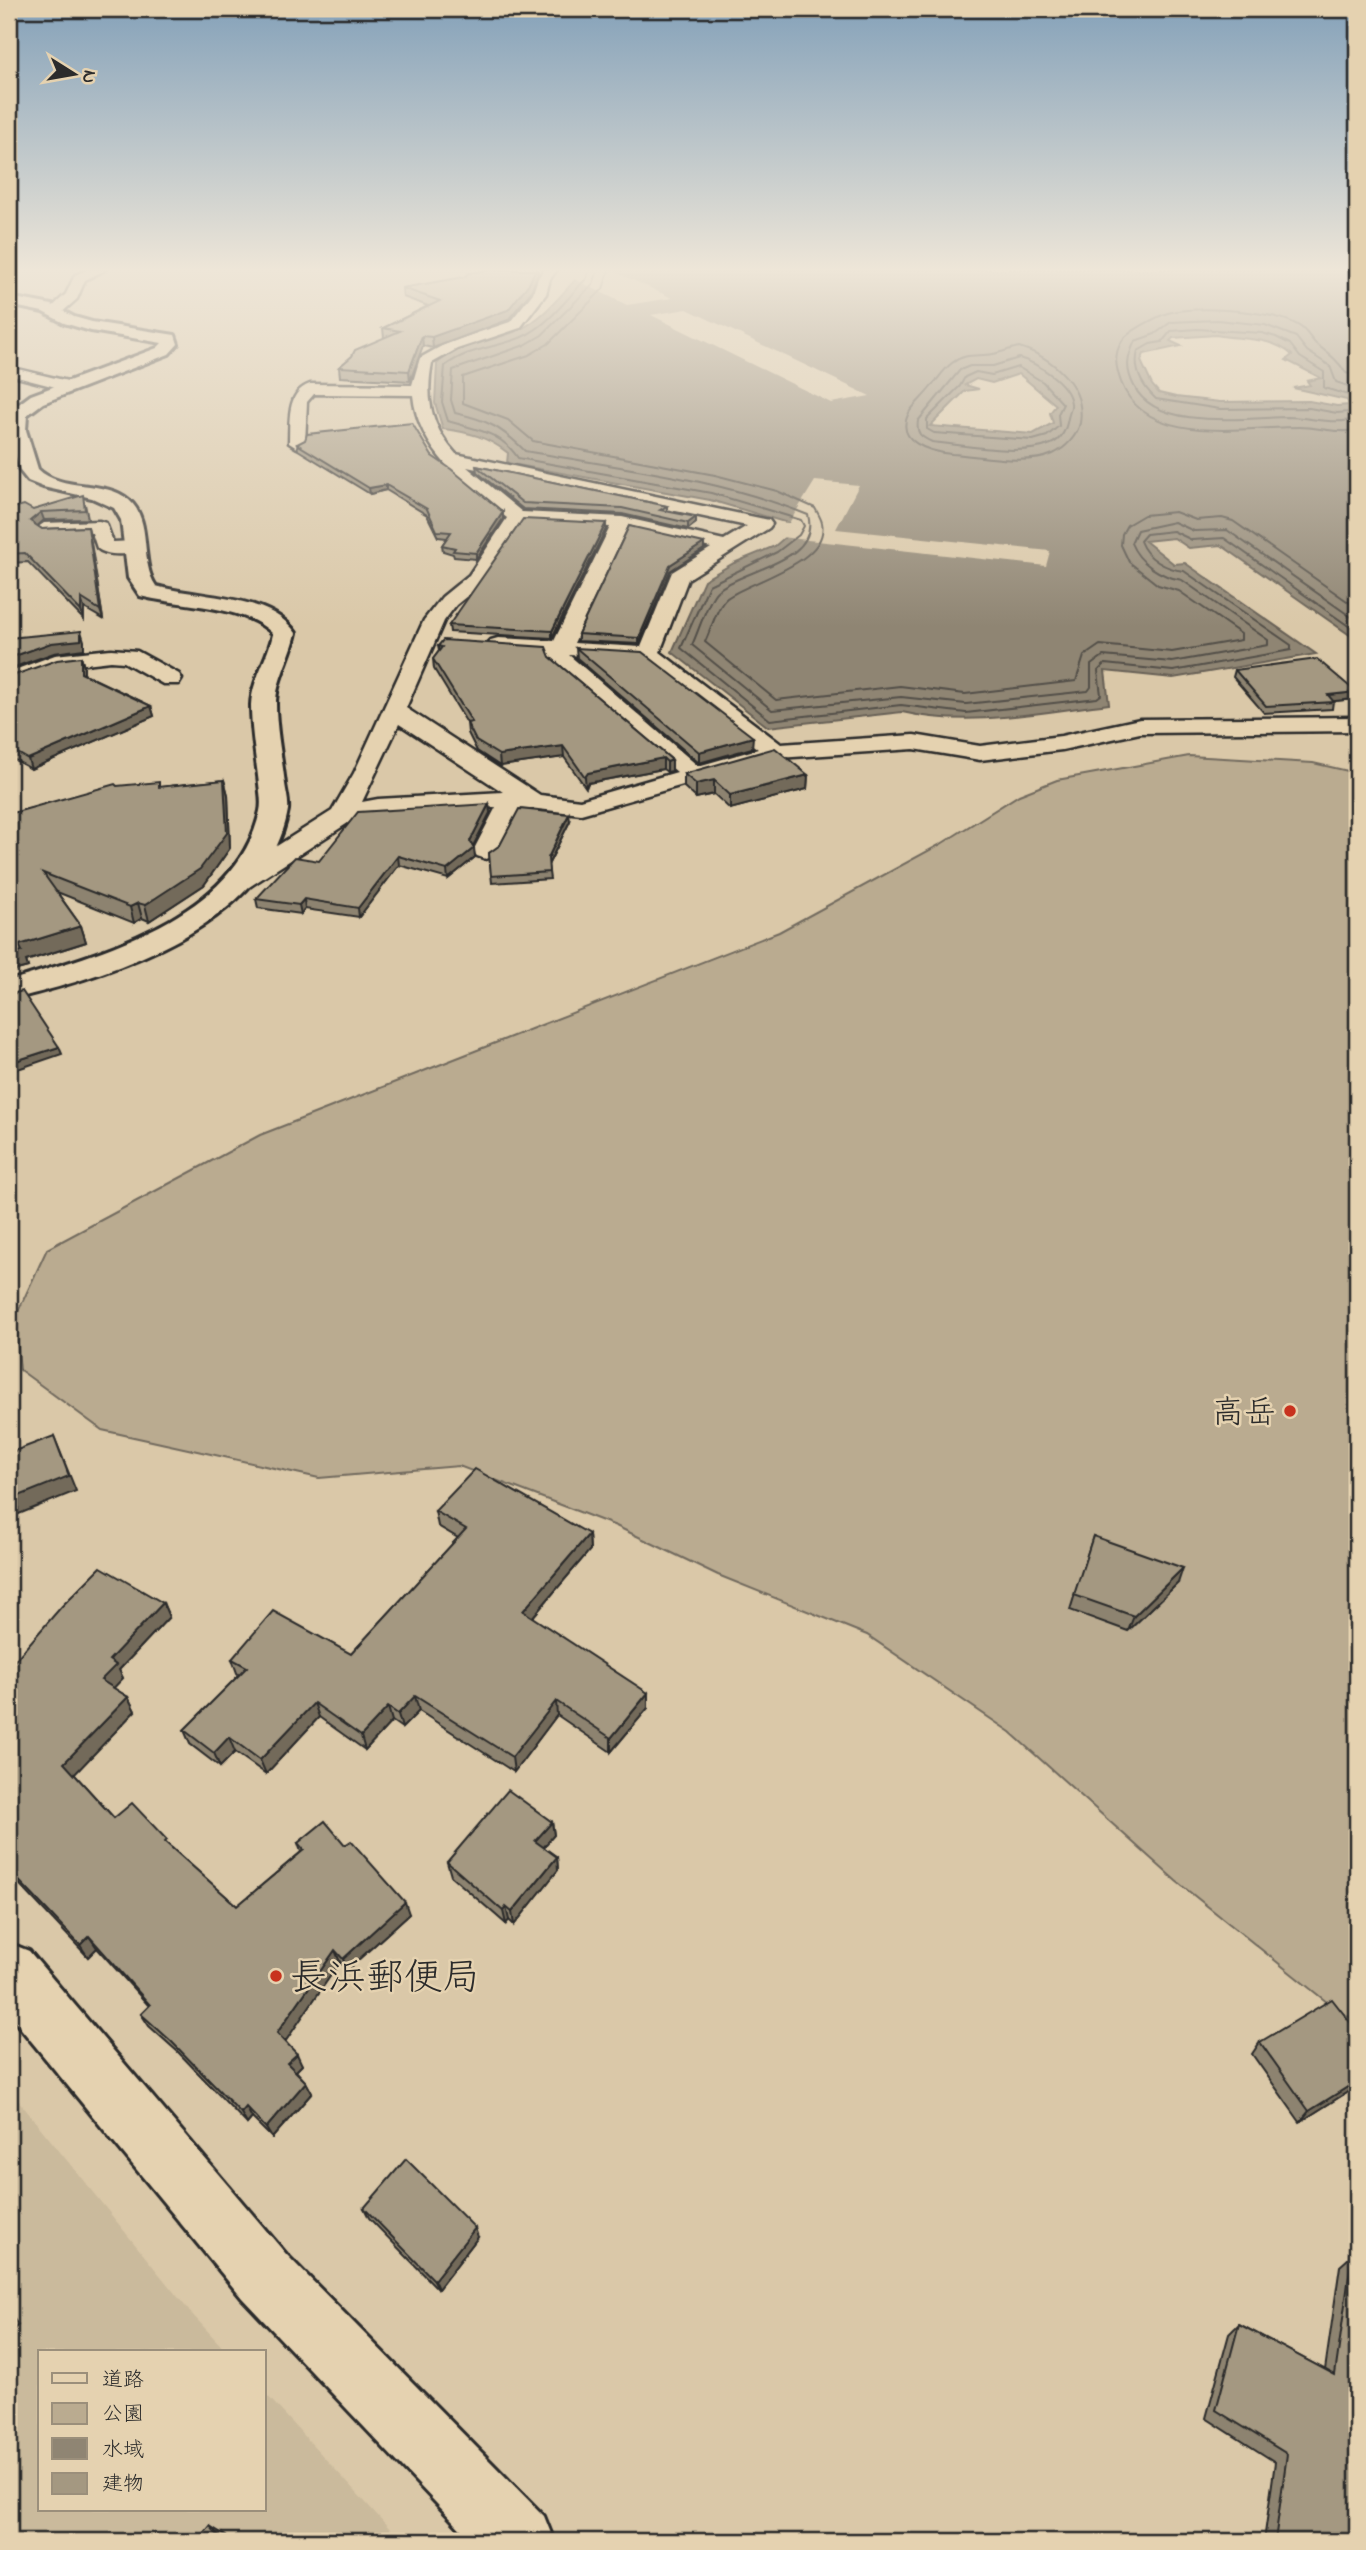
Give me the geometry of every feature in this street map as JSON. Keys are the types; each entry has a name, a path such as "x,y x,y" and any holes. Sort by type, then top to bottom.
{"street":[{"path":"63,389 37,399 13,413 29,471 35,477 50,483 98,494 122,504 131,520 139,578 148,591 256,613 280,625 285,633 264,700 275,808 264,845 240,881"},
{"path":"297,443 299,401 310,389 420,390 428,429 449,458 476,486 517,517 622,522 727,546"},
{"path":"449,458 763,524 679,576 649,654"},
{"path":"476,486 496,486 573,501"},
{"path":"548,518 595,488"},
{"path":"342,816 366,773 394,710 434,640 434,621 449,601 476,579 517,517"},
{"path":"622,522 559,648 560,660 692,773"},
{"path":"44,529 99,527 106,548 135,547"},
{"path":"481,643 649,654 776,751"},
{"path":"9,680 55,661 111,655 129,656 171,679"},
{"path":"394,710 523,800"},
{"path":"9,991 96,964 157,937 201,912 240,881 342,816 379,806 523,800 581,807 776,751 914,742 980,753 1062,743 1107,731 1140,726 1357,724"},
{"path":"486,851 523,800"},
{"path":"9,1971 264,2276 519,2541"}],"shaded area":[{"path":"9,2089 190,2312 225,2350 38,2350 38,2512 266,2512 266,2394 401,2541 9,2541"}],"green space":[{"path":"1189,756 1313,763 1357,773 1357,2021 1338,2011 1176,1881 1010,1732 867,1635 718,1575 616,1526 459,1466 319,1478 102,1430 20,1370 15,1318 47,1249 260,1135 779,932 941,844 1019,795 1057,780"}],"water":[{"path":"436,389 979,389 965,391 930,426 1033,434 1053,423 1050,413 1056,405 1037,389 1156,389 1159,393 1176,397 1220,402 1309,401 1337,406 1349,405 1347,400 1298,389 1357,389 1357,640 1221,545 1189,548 1174,538 1145,541 1174,564 1185,563 1316,654 1173,678 1105,671 1109,704 1058,711 979,719 928,717 902,712 768,727 672,652 704,580 734,563 775,546 798,526 710,500 507,463 508,453 493,443 470,434 443,429 435,403"}],"pier":[{"path":"802,389 855,389 870,396 831,403"},
{"path":"815,481 859,485 836,529 1050,551 1046,566 780,537 792,528 778,522 789,523"}],"building":[{"path":"412,423 432,456 503,512 476,553 453,551 455,548 442,545 451,532 437,531 427,509 386,485 369,488 297,444 305,440 307,434"},
{"path":"476,466 667,506 660,510 696,517 688,523 622,508 523,503"},
{"path":"83,495 85,510 41,512 30,521 42,529 88,527 100,610 81,598 81,611 25,553 9,554 9,509 24,505 33,510"},
{"path":"523,519 606,523 552,631 449,625"},
{"path":"629,526 704,543 670,565 639,638 578,634"},
{"path":"81,631 81,640 51,643 9,658 9,638"},
{"path":"443,640 546,647 550,657 672,760 667,762 663,758 588,773 585,777 563,746 499,755 476,741 467,723 472,722 433,659 442,647 438,646"},
{"path":"576,648 642,652 753,737 699,752"},
{"path":"81,657 81,673 151,706 28,759 9,748 9,677 57,660"},
{"path":"1317,659 1356,692 1328,695 1334,702 1266,706 1235,670"},
{"path":"775,748 808,775 730,795 714,780 696,784 684,774"},
{"path":"224,780 227,833 200,869 145,905 138,903 130,907 43,873 81,926 19,945 22,951 9,955 9,814 115,784 159,782 159,787"},
{"path":"489,804 470,841 474,848 447,870 398,856 358,908 304,899 299,905 256,899 295,857 319,861 358,812"},
{"path":"519,809 569,814 548,858 549,872 491,876 489,853 500,845"},
{"path":"22,991 59,1047 9,1063 9,995"},
{"path":"54,1436 69,1476 9,1500 9,1453"},
{"path":"475,1469 589,1534 523,1611 648,1693 611,1738 556,1701 512,1757 415,1696 398,1714 388,1707 361,1736 314,1703 260,1760 229,1737 214,1753 184,1730 247,1667 232,1659 273,1611 351,1654 466,1529 435,1511"},
{"path":"1093,1536 1183,1568 1134,1616 1074,1595"},
{"path":"101,1567 163,1603 109,1660 116,1665 101,1680 128,1697 64,1763 114,1818 132,1803 167,1840 165,1842 237,1906 304,1850 298,1843 325,1821 345,1845 351,1841 405,1902 343,1959 335,1950 277,2033 297,2054 287,2063 306,2082 266,2128 246,2107 241,2113 141,2014 150,2005 89,1936 80,1945 9,1870 9,1704 12,1702 9,1700 9,1667 62,1606"},
{"path":"508,1790 552,1822 535,1841 557,1857 512,1912 506,1907 503,1911 447,1862"},
{"path":"1332,1999 1357,2031 1357,2081 1309,2111 1260,2042"},
{"path":"406,2159 475,2228 434,2280 364,2208"},
{"path":"1352,2255 1357,2258 1357,2541 1275,2541 1287,2454 1216,2410 1239,2324 1335,2375"},
{"path":"210,2526 223,2541 198,2541"}],"place":[{"name":"高岳","path":"1290,1411"},
{"name":"長浜郵便局","path":"276,1976"}]}
